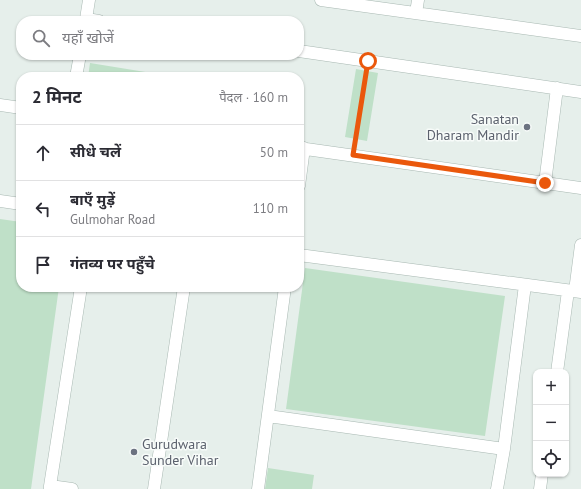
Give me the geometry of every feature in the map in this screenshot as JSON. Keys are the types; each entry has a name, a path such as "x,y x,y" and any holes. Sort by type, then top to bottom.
{"street":[{"path":"87,16 89,0"},
{"path":"321,0 581,36"},
{"path":"416,13 418,0"},
{"path":"304,52 581,92"},
{"path":"77,72 79,60"},
{"path":"545,183 557,88"},
{"path":"0,105 16,107"},
{"path":"304,148 581,188"},
{"path":"0,201 16,203"},
{"path":"558,369 575,292 581,245"},
{"path":"304,256 575,292"},
{"path":"497,489 504,449 525,285"},
{"path":"72,489 50,487 80,292"},
{"path":"154,489 183,292"},
{"path":"258,489 284,292"},
{"path":"268,416 504,449"},
{"path":"540,489 542,477"}],"path":[{"path":"353,155 368,61"}],"green space":[{"path":"90,63 145,72 89,72"},
{"path":"356,69 378,73 367,141 345,137"},
{"path":"0,219 16,221 16,292 58,292 31,489 0,489"},
{"path":"305,268 505,296 485,436 286,409 302,292 304,292"},
{"path":"268,468 314,475 312,489 265,489"}],"place":[{"name":"Sanatan Dharam Mandir","path":"527,127"},
{"name":"Gurudwara Sunder Vihar","path":"134,452"}],"route":[{"path":"368,61 353,155 545,183"}]}
